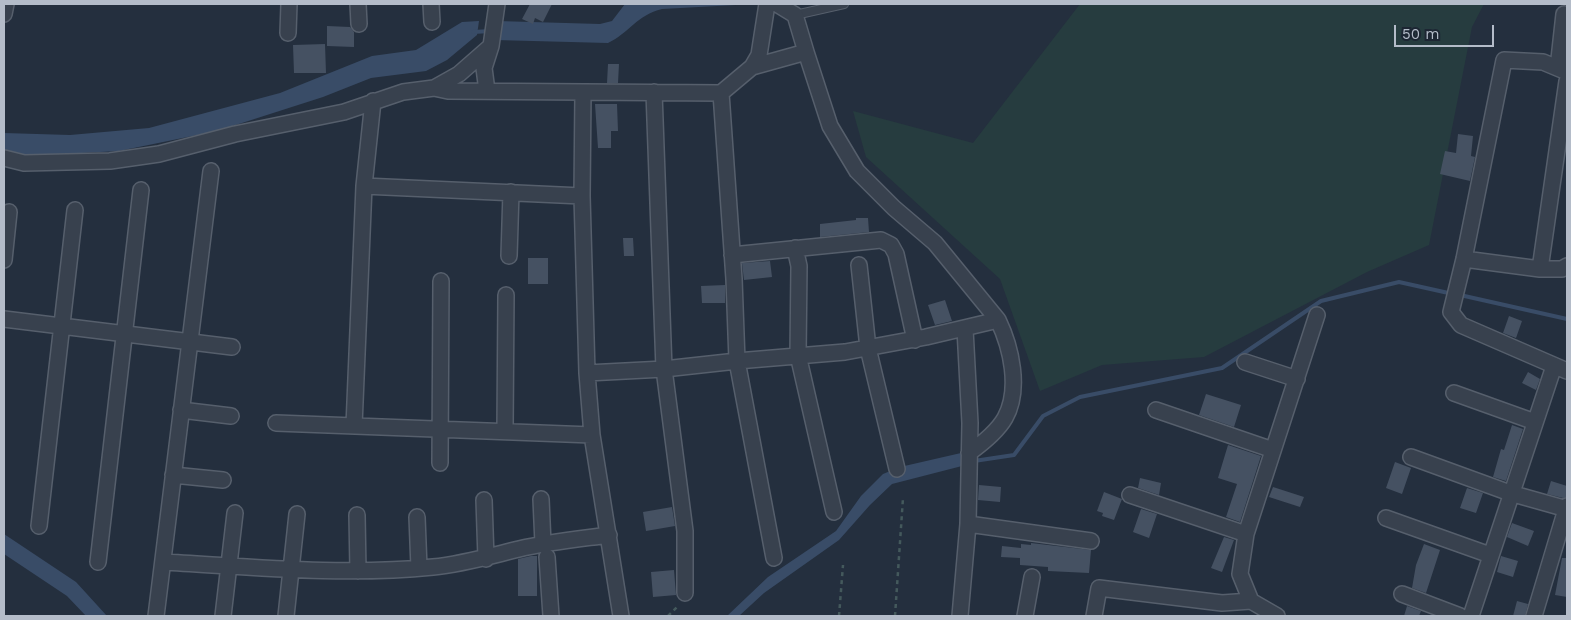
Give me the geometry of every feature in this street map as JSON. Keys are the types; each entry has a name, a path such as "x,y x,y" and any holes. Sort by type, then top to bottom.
{"street":[{"path":"4,14 6,4"},
{"path":"288,33 289,4"},
{"path":"358,4 358,24"},
{"path":"431,4 432,22"},
{"path":"4,158 24,163 110,162 344,112 403,92 434,88 448,91 722,93 752,67 759,55 767,4"},
{"path":"777,4 795,15 830,126 857,170 894,208 935,243 998,320 1006,338 1013,390 1006,417 969,463"},
{"path":"487,91 484,68 491,46 496,8"},
{"path":"1471,616 1535,422 1561,368 1460,325 1451,312 1464,259 1504,60 1543,62 1563,70 1564,14"},
{"path":"434,88 459,74 491,46"},
{"path":"752,67 806,52"},
{"path":"1540,269 1567,81"},
{"path":"583,92 582,196 587,373 592,435 609,535 620,616"},
{"path":"654,92 664,369 685,531 684,592"},
{"path":"722,93 737,361 774,558"},
{"path":"354,426 364,186 373,101"},
{"path":"156,616 211,171"},
{"path":"364,186 582,196"},
{"path":"98,562 141,190"},
{"path":"509,256 511,192"},
{"path":"39,526 75,210"},
{"path":"4,260 9,212"},
{"path":"732,255 881,240 891,245 896,254 914,340"},
{"path":"795,248 800,276 798,355 834,512"},
{"path":"1464,259 1540,269 1562,269 1567,266"},
{"path":"859,265 868,348 897,469"},
{"path":"440,463 441,281"},
{"path":"505,430 506,295"},
{"path":"1251,601 1240,574 1246,534 1317,315"},
{"path":"4,319 232,347"},
{"path":"587,373 664,369 868,348 914,340 998,320"},
{"path":"960,616 968,524 969,463 965,329"},
{"path":"1245,362 1297,378"},
{"path":"1454,393 1535,422"},
{"path":"181,410 231,416"},
{"path":"1156,410 1273,450"},
{"path":"276,423 505,430 592,435"},
{"path":"1411,456 1510,493 1567,508 1534,616"},
{"path":"174,475 223,480"},
{"path":"1130,495 1246,534"},
{"path":"540,499 551,616"},
{"path":"484,500 486,559"},
{"path":"223,616 235,513"},
{"path":"286,616 297,514"},
{"path":"357,515 358,571"},
{"path":"417,516 419,568"},
{"path":"1386,518 1490,555"},
{"path":"968,524 1091,541"},
{"path":"163,562 358,571 419,568 545,550 609,535"},
{"path":"1025,616 1032,577"},
{"path":"1094,616 1099,588 1222,603 1251,601 1277,616"},
{"path":"1402,594 1460,616"}],"lane":[{"path":"795,15 844,4"}],"path":[{"path":"895,616 903,498"},
{"path":"839,616 843,565"}],"green space":[{"path":"1080,4 1484,4 1472,27 1429,245 1367,272 1204,357 1102,365 1040,391 1000,279 866,157 853,111 973,143"}],"water":[{"path":"625,4 754,4 662,9 646,15 608,43 495,40 497,21 600,24 612,21"},
{"path":"479,21 477,35 447,60 426,71 371,78 323,97 217,131 119,151 26,156 4,152 4,133 70,135 149,128 280,93 372,56 416,50 462,22"},
{"path":"961,453 962,466 892,484 870,505 839,540 764,593 739,616 727,616 768,577 836,531 861,496 883,474 900,467"},
{"path":"4,534 76,582 107,616 86,616 67,596 4,554"}],"building":[{"path":"530,4 552,4 543,22 535,18 533,24 522,19"},
{"path":"327,26 350,27 354,32 354,47 327,46"},
{"path":"325,44 326,73 294,73 293,45"},
{"path":"608,64 619,64 618,83 607,83"},
{"path":"595,104 617,104 618,131 611,131 611,148 598,148"},
{"path":"1458,134 1473,136 1471,156 1475,157 1470,181 1440,174 1445,151 1456,153"},
{"path":"856,218 868,218 869,232 820,237 820,224 856,220"},
{"path":"623,238 633,238 634,256 624,256"},
{"path":"528,258 548,258 548,284 528,284"},
{"path":"770,261 772,277 744,280 742,263"},
{"path":"725,285 725,303 702,303 701,286"},
{"path":"945,300 952,321 935,325 928,305"},
{"path":"1509,316 1522,321 1516,338 1503,333"},
{"path":"1528,372 1540,379 1536,390 1522,383"},
{"path":"1206,394 1241,405 1234,427 1199,415"},
{"path":"1512,425 1523,429 1506,481 1493,477 1501,449 1504,450"},
{"path":"1228,445 1261,456 1240,522 1226,517 1237,484 1218,478"},
{"path":"1395,462 1411,468 1402,494 1386,488"},
{"path":"1140,478 1161,483 1159,495 1138,488"},
{"path":"1551,481 1567,486 1567,497 1563,498 1547,494"},
{"path":"979,485 1001,487 1000,502 978,500"},
{"path":"1273,487 1304,497 1300,507 1269,497"},
{"path":"1467,488 1483,493 1476,513 1460,508"},
{"path":"1104,492 1122,499 1114,520 1102,516 1103,513 1097,511"},
{"path":"672,507 675,526 646,531 643,512"},
{"path":"1141,509 1157,514 1149,538 1133,532"},
{"path":"1512,523 1534,531 1528,546 1507,537"},
{"path":"1224,537 1234,540 1222,572 1211,568"},
{"path":"1031,543 1091,550 1089,573 1048,571 1048,567 1020,565 1020,558 1001,557 1002,546 1021,548 1021,544 1031,545"},
{"path":"1424,544 1440,550 1426,593 1412,588 1416,565"},
{"path":"537,556 537,596 518,596 518,559"},
{"path":"1501,556 1518,561 1513,577 1497,572"},
{"path":"1562,558 1567,558 1567,597 1555,595"},
{"path":"674,570 676,595 653,597 651,572"},
{"path":"1517,601 1528,604 1525,616 1513,616"},
{"path":"1407,606 1421,611 1419,616 1404,616"}],"waterway":[{"path":"473,32 491,31"},
{"path":"974,461 1014,455 1043,416 1080,397 1222,368 1321,301 1399,282 1453,294"},
{"path":"1460,295 1567,319"}]}
